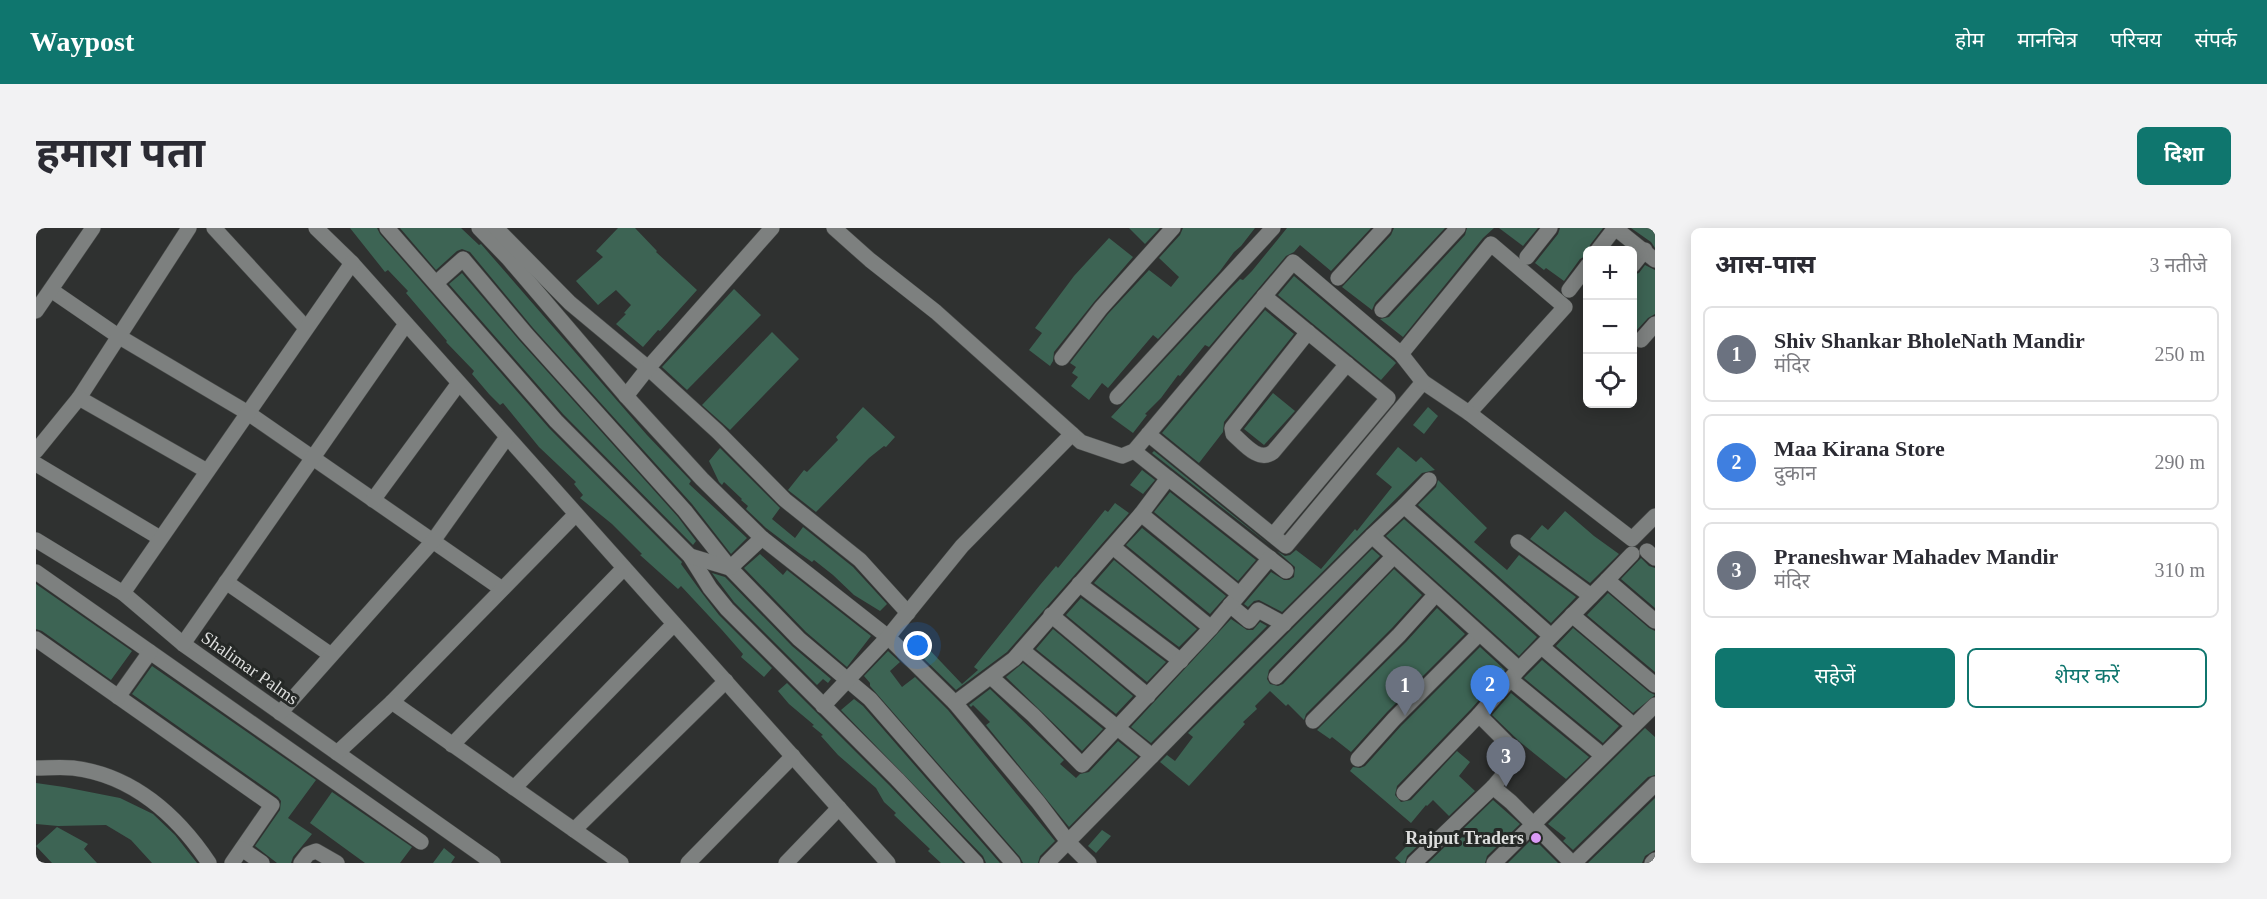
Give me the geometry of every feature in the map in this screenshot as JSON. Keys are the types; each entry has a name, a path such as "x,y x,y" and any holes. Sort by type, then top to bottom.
{"street":[{"path":"36,311 93,228"},
{"path":"36,452 79,398 189,228"},
{"path":"214,228 306,328"},
{"path":"316,228 352,263 887,862"},
{"path":"387,228 556,421 690,556 710,588 727,609 897,779 976,863"},
{"path":"478,228 508,258 626,396 702,478 762,538 888,637 955,703 1038,802 1069,843 1089,863"},
{"path":"496,228 570,303 648,368 718,432 784,500 860,560 908,612"},
{"path":"626,396 772,228"},
{"path":"834,228 870,260 936,312 1081,442 1122,456 1134,451 1293,262 1401,354 1424,382 1469,413 1632,539 1655,516"},
{"path":"1062,358 1101,308 1173,228"},
{"path":"1116,397 1273,228"},
{"path":"1338,278 1384,228"},
{"path":"1383,310 1458,228"},
{"path":"1527,257 1550,228"},
{"path":"1601,246 1615,228 1650,255 1637,263"},
{"path":"1401,354 1491,244 1565,307 1469,413"},
{"path":"436,283 463,259 526,334 685,511 730,568 799,639 870,699 1013,863"},
{"path":"123,593 352,263"},
{"path":"1569,290 1583,271"},
{"path":"51,290 118,336 248,413 502,589"},
{"path":"1264,296 1401,409"},
{"path":"183,644 406,324"},
{"path":"1641,340 1655,324"},
{"path":"1308,332 1232,428 1233,434 1261,457 1274,452 1347,364"},
{"path":"1148,434 1286,546 1424,382"},
{"path":"373,500 459,383"},
{"path":"79,398 207,471"},
{"path":"1273,535 1388,398"},
{"path":"823,706 888,637 962,546 1072,434"},
{"path":"280,712 432,541 507,437"},
{"path":"1134,451 1286,571"},
{"path":"36,464 160,538"},
{"path":"955,703 1014,659 1113,547 1168,478"},
{"path":"1047,863 1429,480"},
{"path":"1404,506 1633,725"},
{"path":"337,753 392,702 576,514"},
{"path":"1141,514 1235,599 1249,621 1258,610 1284,624"},
{"path":"1372,536 1479,634 1514,674 1602,755"},
{"path":"730,568 762,538"},
{"name":"Shalimar Palms","path":"36,540 123,593 183,644 493,863"},
{"path":"1518,542 1591,596"},
{"path":"1113,547 1210,628"},
{"path":"1404,793 1479,715 1514,674 1632,554"},
{"path":"690,556 730,568"},
{"path":"1275,677 1393,556"},
{"path":"991,677 1033,715 1082,765 1181,661 1270,558"},
{"path":"452,745 624,568"},
{"path":"36,572 421,842"},
{"path":"1607,580 1655,621"},
{"path":"226,582 332,655"},
{"path":"1080,584 1181,661"},
{"path":"1312,721 1399,635 1436,594"},
{"path":"1051,615 1148,696"},
{"path":"1572,615 1655,685"},
{"path":"514,788 674,624"},
{"path":"1358,759 1394,719 1479,634"},
{"path":"36,639 272,805 232,863"},
{"path":"1022,650 1152,756"},
{"path":"118,697 150,652"},
{"path":"574,830 726,681"},
{"path":"392,702 621,863"},
{"path":"1494,863 1655,705"},
{"path":"1414,863 1493,787 1515,761 1517,753 1479,715"},
{"path":"688,863 793,756"},
{"path":"36,768 72,768 99,773 136,790 163,808 192,837 209,863"},
{"path":"1493,787 1573,863 1655,784"},
{"path":"786,863 839,808"},
{"path":"242,849 262,863"},
{"path":"301,863 308,854 316,851 337,863"}],"building":[{"path":"350,228 377,228 549,428 682,562 681,564 719,615 772,668 764,677 741,657 743,654 681,586 678,589 640,555 642,554 612,524 580,498 583,495 574,484 576,482 539,447 503,403 500,405 489,394 472,374 474,371 446,342 406,293 408,291 388,270 385,272"},
{"path":"400,228 461,228 479,245 481,244 647,435 691,481 689,484 747,538 731,554 692,504 533,328 470,252 462,249 457,251 436,270"},
{"path":"618,228 635,228 656,252 697,290 643,347 616,324 631,305 616,290 598,305 576,281 603,257 596,251"},
{"path":"1129,228 1160,228 1145,244"},
{"path":"1183,228 1255,228 1220,271 1158,339 1153,335 1108,388 1102,383 1089,400 1071,386 1078,377 1072,373 1076,367 1070,363 1108,314 1149,270 1171,287 1179,277 1159,258 1180,235"},
{"path":"1287,228 1371,228 1331,271 1300,245 1286,256 1209,347 1205,345 1180,376 1178,375 1161,398 1145,414 1147,415 1133,433 1111,417 1229,290 1252,271"},
{"path":"1394,228 1445,228 1375,303 1372,310 1342,287 1391,235"},
{"path":"1467,228 1494,228 1483,238 1403,337 1380,319 1389,317 1465,235"},
{"path":"1499,228 1538,228 1523,246"},
{"path":"1560,228 1603,228 1590,246 1583,246 1583,257 1564,281 1535,263 1558,234"},
{"path":"1631,228 1655,228 1655,248 1651,242"},
{"path":"1109,238 1133,257 1054,352 1050,366 1029,350 1042,333 1035,328 1074,276"},
{"path":"1645,265 1655,270 1655,314 1637,330 1637,274"},
{"path":"462,273 678,517 696,541 693,545 563,414 449,284"},
{"path":"1294,276 1396,363 1381,380 1278,295"},
{"path":"734,289 761,315 687,390 662,367"},
{"path":"1265,310 1294,334 1224,422 1223,432 1199,463 1162,433"},
{"path":"772,332 799,359 730,430 702,405"},
{"path":"1273,393 1295,411 1264,445 1244,429"},
{"path":"863,407 895,437 886,447 884,446 869,458 816,512 788,490 804,470 807,472 838,440 836,437"},
{"path":"1428,407 1438,416 1424,434 1413,425"},
{"path":"1398,447 1416,462 1421,457 1435,470 1422,473 1282,612 1259,600 1254,601 1248,607 1244,604 1271,572 1284,580 1294,577 1295,567 1277,551 1285,556 1296,550 1321,569 1355,529 1357,531 1392,487 1376,474"},
{"path":"720,448 780,508 772,519 795,538 803,527 853,567 887,604 880,611 854,595 814,560 812,562 766,528 746,509 748,506 742,499 724,482 722,485 719,482 709,461"},
{"path":"1154,451 1276,550 1152,453"},
{"path":"1142,470 1155,480 1143,494 1130,485"},
{"path":"1438,480 1487,528 1474,542 1507,570 1519,555 1576,597 1551,623 1418,505 1436,487"},
{"path":"1170,492 1256,560 1238,581 1154,512"},
{"path":"1115,503 1129,513 1007,652 956,690 917,652 924,644 962,684 978,670 974,667 1056,566 1058,568 1105,510 1108,512"},
{"path":"1565,511 1619,554 1590,583 1530,539 1542,525 1548,530"},
{"path":"1404,519 1537,637 1519,656 1386,536"},
{"path":"1142,528 1226,596 1210,614 1126,545"},
{"path":"1372,549 1380,556 1269,670 1267,679 1270,684 1278,686 1283,684 1394,569 1422,595 1306,714 1304,720 1270,691 1255,706 1257,709 1243,722 1245,724 1189,786 1160,762 1167,755 1175,761 1193,737 1188,733"},
{"path":"760,554 783,575 787,570 871,636 847,667 806,632 744,568"},
{"path":"1641,558 1649,566 1655,568 1655,608 1621,579"},
{"path":"1114,560 1197,629 1179,647 1094,583"},
{"path":"712,573 725,577 792,646 831,679 828,683 823,679 817,685 734,602"},
{"path":"36,584 132,651 111,680 36,629"},
{"path":"1608,593 1655,631 1655,672 1587,615"},
{"path":"1081,598 1166,662 1147,682 1066,615"},
{"path":"1437,608 1465,634 1387,712 1351,752 1332,737 1330,739 1317,730 1406,642"},
{"path":"1231,619 1247,630 1253,630 1260,622 1267,626 1151,743 1131,727"},
{"path":"1573,628 1655,695 1633,713 1556,646"},
{"path":"1053,629 1133,696 1116,714 1036,649"},
{"path":"1480,647 1505,670 1397,786 1395,795 1401,802 1411,800 1457,751 1470,762 1459,776 1475,791 1449,816 1433,800 1411,823 1350,771 1353,767 1365,766 1401,726"},
{"path":"888,651 900,662 890,671 902,687 915,677 948,710 1055,841 1040,856 1038,863 1023,863 870,686 864,676"},
{"path":"1542,660 1619,726 1603,743 1524,678"},
{"path":"1023,663 1103,729 1082,751 1006,677"},
{"path":"152,666 316,780 288,818 312,834 293,857 291,863 277,863 255,846 280,810 281,801 278,797 132,694"},
{"path":"787,683 963,863 941,863 928,851 930,849 894,815 896,813 884,802 876,788 838,755 821,736 823,735 812,726 814,725 789,704 778,691"},
{"path":"990,689 1064,760 1060,764 1076,778 1080,774 1089,772 1118,741 1138,757 1069,827 986,725 990,722 973,705 971,707 969,705"},
{"path":"1511,693 1589,757 1566,779 1520,742 1492,715"},
{"path":"854,699 863,706 1000,863 986,863 983,856 841,710"},
{"path":"1645,728 1655,737 1655,775 1648,777 1573,850 1563,841 1566,838 1548,824"},
{"path":"36,783 120,798 153,814 175,835 197,863 152,863 131,840 106,825 36,824"},
{"path":"332,792 412,847 400,863 365,863 310,823"},
{"path":"1655,798 1655,850 1645,856 1642,863 1588,863"},
{"path":"1493,800 1520,824 1487,856 1485,863 1428,863"},
{"path":"57,827 88,844 84,849 97,863 52,863 36,846"},
{"path":"1102,830 1111,836 1096,853 1088,846"},
{"path":"1420,832 1427,837 1407,856 1405,863 1401,863 1395,858"},
{"path":"1533,838 1558,863 1508,863"},
{"path":"444,848 455,857 451,863 433,863"}],"place":[{"name":"Maa Kirana Store","path":"1490,715"},
{"name":"Shiv Shankar BholeNath Mandir","path":"1405,716"},
{"name":"Praneshwar Mahadev Mandir","path":"1506,787"},
{"name":"Rajput Traders","path":"1536,838"}]}
